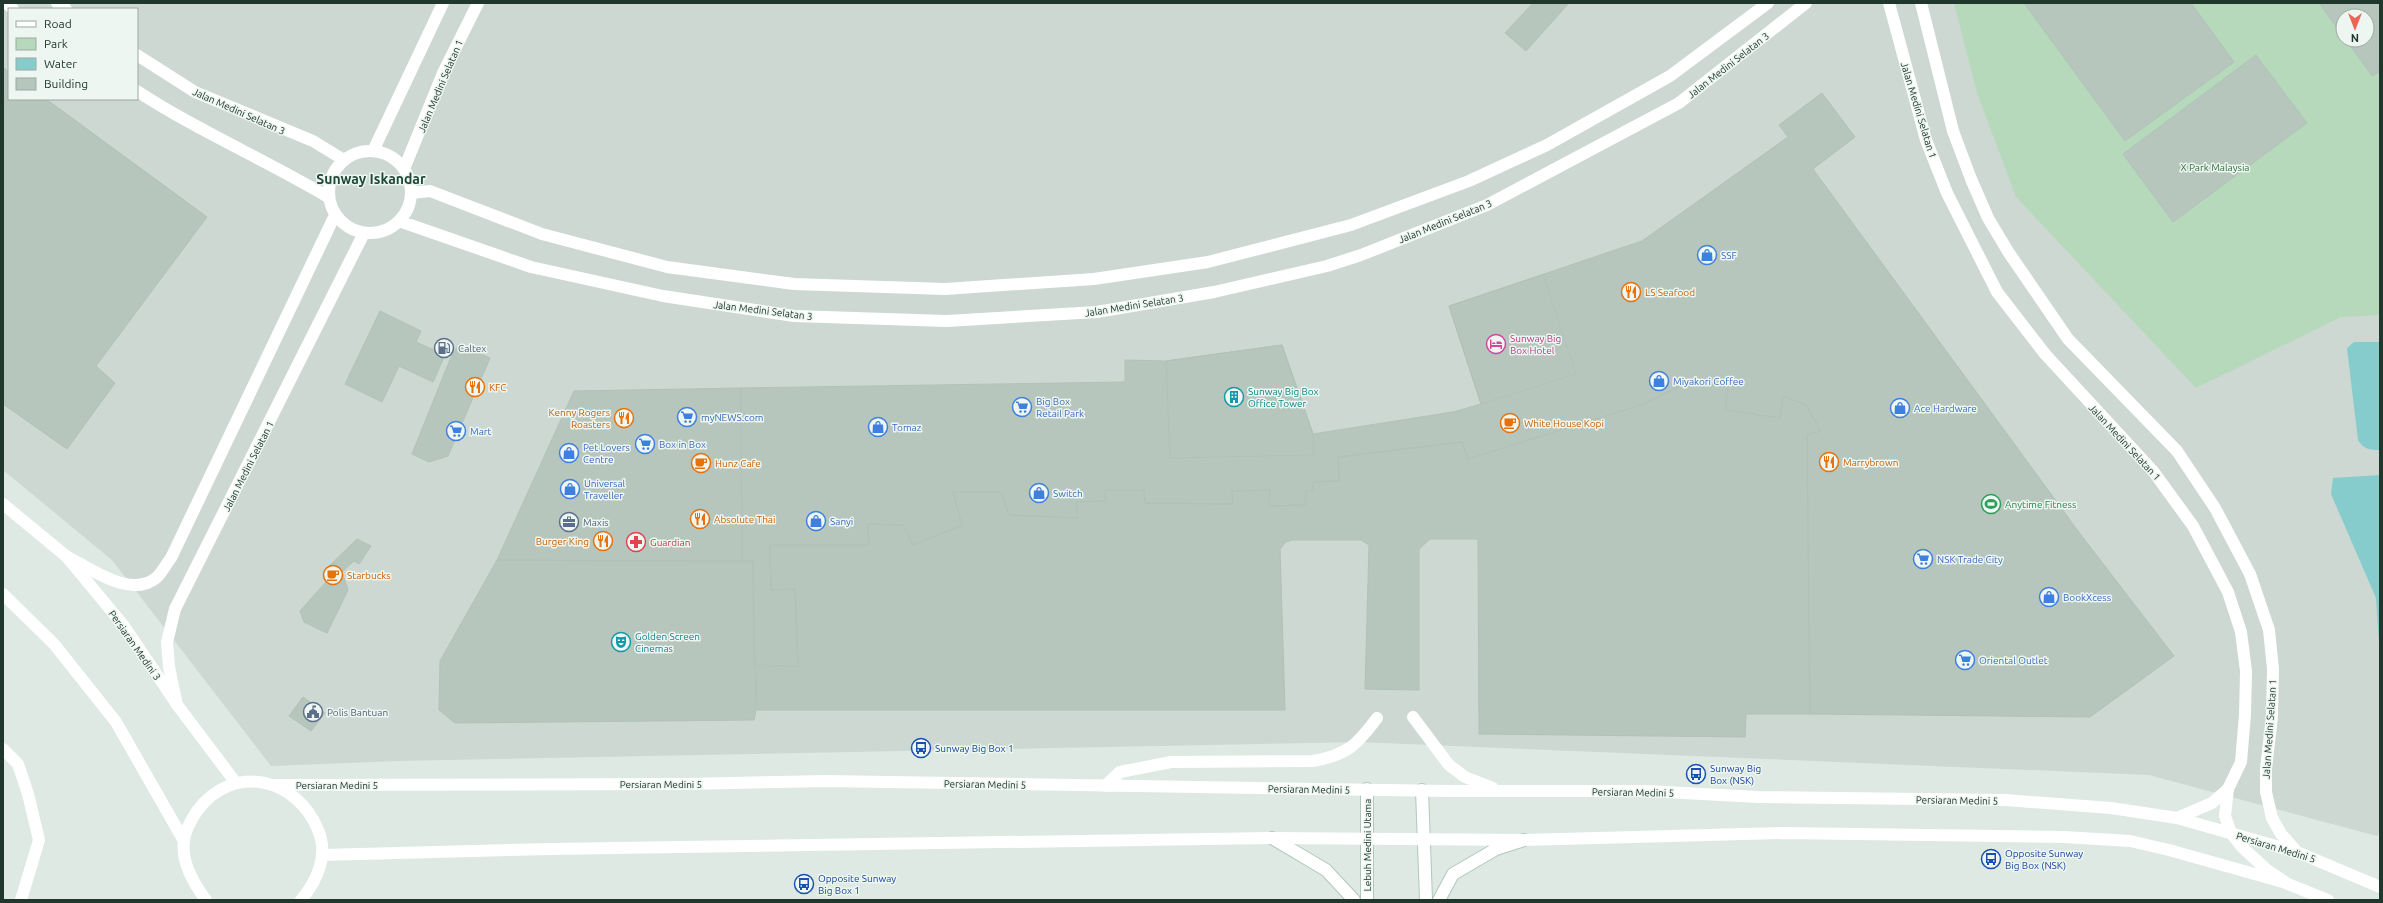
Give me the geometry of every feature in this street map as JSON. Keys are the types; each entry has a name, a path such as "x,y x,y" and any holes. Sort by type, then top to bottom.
{"street":[{"path":"373,151 443,3"},
{"name":"Jalan Medini Selatan 1","path":"404,169 443,73 478,3"},
{"path":"411,193 430,190 542,234 667,266 794,284 945,289 1094,279 1208,262 1351,225 1469,181 1547,145 1670,76 1768,3"},
{"name":"Jalan Medini Selatan 3","path":"399,221 531,266 663,296 794,316 947,321 1097,312 1214,292 1327,266 1361,255 1486,205 1679,103 1806,3"},
{"name":"Jalan Medini Selatan 1","path":"1889,3 1926,140 1947,193 1996,292 2045,354 2153,471 2193,526 2228,592 2241,632 2246,671 2246,715 2240,762 2228,789 2225,816 2231,833 2267,870 2288,884"},
{"name":"Jalan Medini Selatan 1","path":"1922,3 1954,130 1970,179 1988,218 2009,253 2068,339 2177,451 2215,508 2250,574 2269,630 2273,669 2272,716 2266,769 2266,792 2272,818 2281,834 2297,852"},
{"name":"Jalan Medini Selatan 3","path":"138,56 195,92 313,141 344,160"},
{"path":"138,92 176,117 284,171 328,197"},
{"path":"373,151 390,157 404,169 409,180 411,193 408,208 399,221 383,231 364,233 348,227 335,215 328,197 330,180 338,166 344,160 357,153 373,151"},
{"path":"66,556 120,583 138,585 156,578 171,558 335,215"},
{"name":"Jalan Medini Selatan 1","path":"178,706 169,667 166,642 175,609 364,233"},
{"name":"Persiaran Medini 3","path":"3,504 66,556 124,626 178,706 236,783"},
{"path":"3,594 54,644 116,722 184,841 191,876 206,900"},
{"path":"1412,717 1449,765 1465,777 1500,790"},
{"path":"1105,786 1120,772 1171,762 1312,761 1325,759 1337,755 1359,742 1377,718"},
{"path":"3,749 18,764 28,794 39,840 21,900"},
{"path":"184,841 192,818 214,793 236,783 248,781 274,785 294,796 313,818 322,842 322,855 318,873 300,900"},
{"name":"Persiaran Medini 5","path":"274,785 686,784 826,781 1422,790 1646,791 1766,797 2005,800 2111,808 2177,818 2297,852 2380,887"},
{"name":"Lebuh Medini Utama","path":"1367,789 1367,900"},
{"path":"2177,818 2212,803 2228,789"},
{"path":"1422,790 1426,900"},
{"path":"322,855 550,849 1272,838 1524,840 1783,833 2064,837 2130,841 2288,884 2328,900"},
{"path":"1272,838 1326,870 1354,900"},
{"path":"1439,900 1453,874 1496,849 1524,840"}],"shaded area":[{"path":"3,3 2380,3 2380,833 2377,836 2149,775 1359,742 398,761 271,766 112,560 3,470"}],"green space":[{"name":"X Park Malaysia","path":"1954,3 2380,3 2380,315 2341,317 2196,388 2016,197 1977,93"}],"water":[{"path":"2354,342 2380,342 2380,450 2367,448 2358,440 2347,348"},
{"path":"2380,475 2380,658 2376,598 2331,494 2333,478"}],"building":[{"path":"1533,3 1569,3 1526,51 1505,33"},
{"path":"2024,3 2191,3 2234,62 2125,141"},
{"path":"2319,3 2380,3 2380,71 2372,76 2352,48 2375,48 2375,8 2335,8 2335,25"},
{"path":"2256,55 2307,123 2173,222 2123,154"},
{"path":"3,67 8,71 8,100 47,100 207,217 96,366 115,383 67,449 3,404"},
{"name":"Big Box Retail Park","path":"1822,93 1855,137 1813,169 2081,535 2174,656 2090,717 1810,714 1807,435 1821,431 1806,405 1783,396 1780,418 1725,410 1728,386 1687,383 1641,405 1468,459 1462,442 1338,457 1339,481 1313,482 1313,491 1306,491 1305,505 1269,506 1270,490 1232,491 1233,504 1145,503 1144,490 1105,490 1105,501 1076,502 1078,518 1009,515 1001,492 953,492 962,525 913,545 903,525 868,524 869,545 770,545 771,590 795,589 798,666 754,665 753,561 742,562 741,388 1125,382 1125,360 1166,361 1282,345 1313,434 1453,412 1481,404 1449,306 1642,241 1788,137 1779,125"},
{"path":"1543,275 1576,374 1481,404 1449,306"},
{"path":"380,311 421,331 416,342 445,355 433,382 399,366 382,402 345,384"},
{"path":"459,344 490,358 448,456 429,462 412,454 451,357"},
{"name":"Sunway Big Box Office Tower","path":"1282,345 1313,434 1314,455 1170,458 1166,361"},
{"path":"1687,383 1728,386 1725,410 1780,418 1783,396 1806,405 1821,431 1807,435 1810,714 1746,714 1745,737 1479,734 1478,539 1430,539 1419,549 1419,690 1365,689 1369,545 1361,540 1292,540 1286,542 1280,549 1285,710 757,710 756,666 798,666 795,589 771,590 770,545 869,545 868,524 903,525 913,545 962,525 953,492 1001,492 1009,515 1078,518 1076,502 1105,501 1105,490 1144,490 1145,503 1233,504 1232,491 1270,490 1269,506 1305,505 1306,491 1313,491 1313,482 1339,481 1338,457 1462,442 1468,459 1641,405"},
{"name":"Box in Box","path":"741,388 742,562 497,560 574,391"},
{"path":"357,539 371,546 359,564 354,561 342,572 348,590 327,633 304,622 300,611 326,582 323,572"},
{"path":"497,560 753,561 756,710 754,720 455,723 439,710 440,661"},
{"path":"303,697 325,713 311,731 289,716"}],"place":[{"name":"SSF","path":"1707,255"},
{"name":"LS Seafood","path":"1631,292"},
{"name":"Sunway Big Box Hotel","path":"1496,344"},
{"name":"Caltex","path":"444,348"},
{"name":"Miyakori Coffee","path":"1659,381"},
{"name":"KFC","path":"475,387"},
{"name":"Sunway Big Box Office Tower","path":"1234,397"},
{"name":"Big Box Retail Park","path":"1022,407"},
{"name":"Ace Hardware","path":"1900,408"},
{"name":"myNEWS.com","path":"687,417"},
{"name":"Kenny Rogers Roasters","path":"624,418"},
{"name":"White House Kopi","path":"1510,423"},
{"name":"Tomaz","path":"878,427"},
{"name":"Mart","path":"456,431"},
{"name":"Box in Box","path":"645,444"},
{"name":"Pet Lovers Centre","path":"569,453"},
{"name":"Marrybrown","path":"1829,462"},
{"name":"Hunz Cafe","path":"701,463"},
{"name":"Universal Traveller","path":"570,489"},
{"name":"Switch","path":"1039,493"},
{"name":"Anytime Fitness","path":"1991,504"},
{"name":"Absolute Thai","path":"700,519"},
{"name":"Sanyi","path":"816,521"},
{"name":"Maxis","path":"569,522"},
{"name":"Burger King","path":"603,541"},
{"name":"Guardian","path":"636,542"},
{"name":"NSK Trade City","path":"1923,559"},
{"name":"Starbucks","path":"333,575"},
{"name":"BookXcess","path":"2049,597"},
{"name":"Golden Screen Cinemas","path":"621,642"},
{"name":"Oriental Outlet","path":"1965,660"},
{"name":"Polis Bantuan","path":"313,712"},
{"name":"Sunway Big Box 1","path":"921,748"},
{"name":"Sunway Big Box (NSK)","path":"1696,774"},
{"name":"Opposite Sunway Big Box (NSK)","path":"1991,859"},
{"name":"Opposite Sunway Big Box 1","path":"804,884"}],"district":[{"name":"Sunway Iskandar","path":"371,179"}]}
